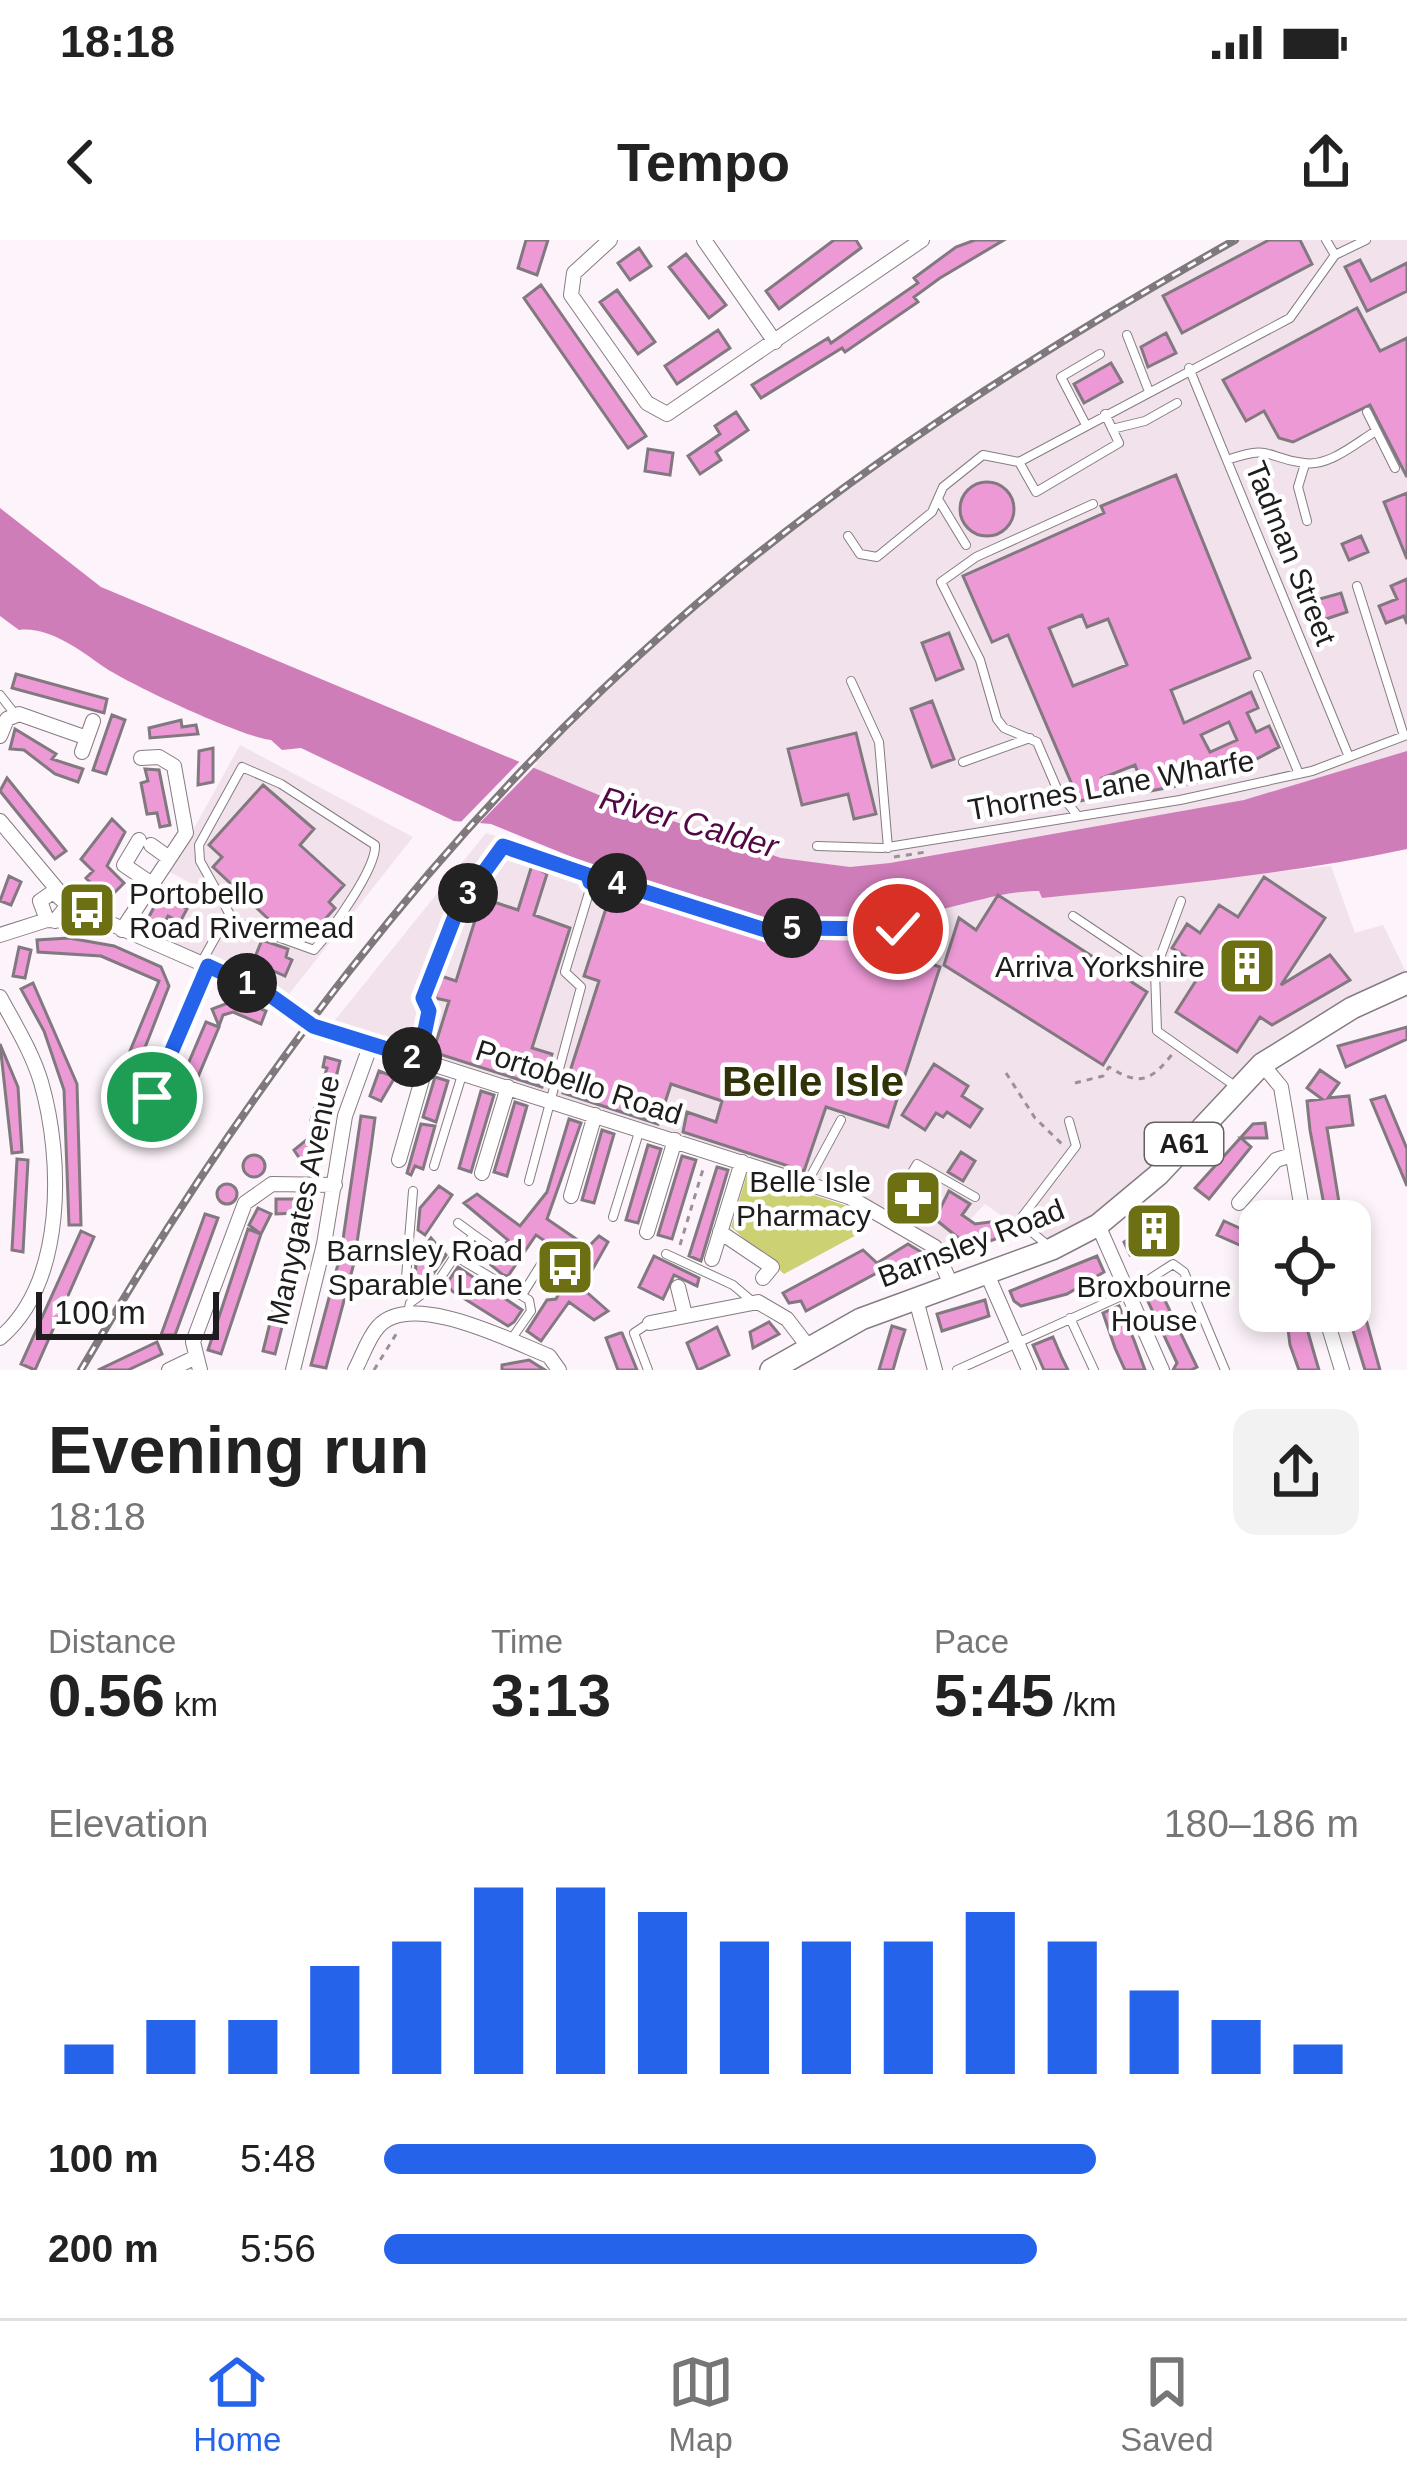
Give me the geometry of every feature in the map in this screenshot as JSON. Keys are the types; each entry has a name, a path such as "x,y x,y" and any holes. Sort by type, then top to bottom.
{"main road":[{"name":"Barnsley Road","path":"771,1370 915,1296 1052,1249 1098,1225 1158,1175 1262,1064 1352,1008 1407,983"}],"street":[{"path":"609,240 574,273 571,295 654,410 673,412 922,240"},
{"path":"704,240 775,342"},
{"path":"0,736 15,714 84,745 94,721"},
{"path":"122,930 186,833 174,766 159,757 141,758"},
{"path":"174,766 192,758"},
{"path":"0,820 66,902 51,920 42,898 43,874"},
{"path":"152,884 124,865 145,842 169,858"},
{"name":"Portobello Road","path":"42,898 53,892 104,922 267,993 313,1026 807,1183 887,1215 939,1252 951,1285"},
{"path":"25,923 42,898"},
{"name":"Portobello Road","path":"0,935 25,923 104,922"},
{"path":"152,1097 204,965"},
{"path":"0,997 40,1079 51,1171 51,1219 41,1276 24,1312 0,1338"},
{"name":"Manygates Avenue","path":"293,1370 349,1102 371,1044"},
{"path":"399,1160 423,1060"},
{"path":"1262,1064 1280,1087 1300,1200"},
{"path":"482,1174 508,1087"},
{"path":"571,1196 595,1115"},
{"path":"647,1232 675,1141"},
{"path":"1242,1200 1276,1160 1292,1155"},
{"path":"712,1259 742,1162"},
{"path":"169,1370 197,1364 194,1342 245,1203 272,1184 335,1185"},
{"path":"1098,1225 1162,1370"},
{"path":"720,1232 772,1268 763,1278"},
{"path":"987,1274 1029,1370"},
{"path":"678,1288 685,1315"},
{"path":"915,1296 935,1370"},
{"path":"650,1323 753,1302 772,1306 810,1349"},
{"path":"356,1370 378,1327 413,1308 478,1325 550,1356 559,1370"},
{"path":"1330,1332 1342,1370"}],"lane":[{"path":"1326,240 1334,255"},
{"path":"848,536 860,554 877,557 932,512 937,498 983,454 1019,462 1290,318 1334,255 1366,240"},
{"path":"1127,335 1149,389"},
{"path":"1086,424 1060,377 1100,354"},
{"name":"Tadman Street","path":"1189,368 1349,757"},
{"path":"1112,429 1144,421 1177,403"},
{"path":"1367,412 1395,468"},
{"path":"1019,462 1036,492 1119,443 1105,414"},
{"path":"1227,460 1259,450 1305,464 1331,458 1376,431"},
{"path":"1305,464 1298,487 1307,520"},
{"path":"937,498 966,545"},
{"path":"1078,816 1031,738 1004,728 997,719 980,660 941,581 976,557 1093,504"},
{"path":"1357,586 1406,736"},
{"path":"1258,675 1300,774"},
{"path":"851,681 879,742 888,848"},
{"path":"0,695 15,714"},
{"name":"Thornes Lane Wharfe","path":"817,846 888,848 1078,816 1300,774 1406,736"},
{"path":"963,763 1031,738"},
{"path":"204,965 229,919 227,906 200,861 199,845 242,767 281,784 375,845 374,860 341,918 314,950 229,919"},
{"path":"423,1060 429,1011 423,998 458,908 496,850 503,846 588,875 565,972 581,987 529,1181"},
{"path":"590,882 611,881 775,933 788,928 898,929 944,937"},
{"path":"1181,901 1155,971 1157,1031 1237,1087"},
{"path":"1073,916 1155,971"},
{"path":"434,1166 463,1073"},
{"path":"807,1183 841,1120"},
{"path":"1052,1249 1022,1224 1022,1217 1071,1152 1075,1133 1070,1120"},
{"path":"613,1217 640,1129"},
{"path":"887,1215 916,1164 975,1197"},
{"path":"413,1192 404,1273 413,1308 455,1256 461,1258 522,1295 531,1311 509,1342"},
{"path":"458,1223 496,1250"},
{"path":"461,1258 472,1234"},
{"path":"666,1254 734,1286 753,1302"},
{"path":"522,1295 548,1255 565,1268"},
{"path":"957,1370 1128,1293 1167,1267 1182,1268 1225,1370"},
{"path":"1070,1318 1094,1370"},
{"path":"648,1370 634,1333 650,1323"}],"path":[{"path":"1075,1083 1103,1076 1109,1066 1133,1082 1144,1081 1155,1077 1179,1046"},
{"path":"1006,1072 1035,1118 1071,1152"},
{"path":"680,1245 708,1151"},
{"path":"374,1370 413,1308"}],"shaded area":[{"path":"1236,240 1407,240 1407,801 829,896 495,789 674,623 845,486 989,387"},
{"name":"River Calder","path":"0,508 101,587 606,798 781,858 850,867 890,863 1244,800 1407,751 1407,849 1180,884 1042,898 1039,891 1015,893 884,920 841,924 778,919 774,927 621,877 491,824 454,821 301,748 282,750 271,740 184,708 51,635 19,630 0,616"},
{"path":"240,745 413,837 282,1003 168,949 200,888 170,872"},
{"path":"486,833 774,927 777,919 846,924 907,916 1019,891 1040,891 1043,898 1331,866 1355,933 1383,925 1407,974 1262,1064 1158,1175 1050,1250 985,1204 939,1252 887,1215 327,1030"}],"green space":[{"path":"747,1174 860,1210 854,1224 862,1232 784,1274 731,1227"}],"pier":[{"path":"524,757 538,763 473,830 456,827"}],"building":[{"path":"526,240 548,240 537,275 518,268"},
{"path":"834,240 856,240 861,248 779,309 766,291"},
{"path":"975,240 1004,240 940,278 914,297 918,302 845,352 842,348 761,398 752,385 828,338 831,343 918,283 914,278 956,247"},
{"path":"1269,240 1300,240 1312,264 1182,333 1163,296"},
{"path":"639,248 651,266 630,280 618,263"},
{"path":"686,254 726,305 709,318 669,267"},
{"path":"1360,260 1371,281 1407,263 1407,291 1367,311 1345,267"},
{"path":"541,285 646,436 628,448 524,298"},
{"path":"617,290 655,342 638,354 600,302"},
{"path":"1357,308 1380,351 1407,338 1407,477 1370,405 1293,442 1279,438 1264,411 1246,421 1223,380"},
{"path":"718,330 730,348 677,384 665,366"},
{"path":"1166,333 1176,353 1148,367 1141,347"},
{"path":"1111,363 1122,382 1084,403 1074,384"},
{"path":"736,412 748,430 716,452 721,460 700,474 688,456 720,434 715,426"},
{"path":"648,449 673,453 670,475 645,471"},
{"path":"1176,475 1250,658 1171,690 1184,723 1251,692 1258,708 1247,713 1256,732 1269,726 1279,747 1223,777 1145,792 1135,765 1102,778 1109,796 1079,801 1008,635 992,642 963,576 1104,513 1101,506","holes":["1082,615 1087,627 1108,619 1127,665 1073,686 1049,628","1229,722 1237,740 1210,752 1201,735"]},
{"path":"987,482 1006,490 1014,509 1006,528 987,536 968,528 960,509 968,490"},
{"path":"1407,493 1407,559 1384,502"},
{"path":"1361,536 1368,552 1349,560 1342,544"},
{"path":"1407,579 1407,624 1404,616 1386,623 1379,606 1397,599 1391,586"},
{"path":"1341,593 1347,612 1323,620 1316,600"},
{"path":"949,633 963,669 936,680 922,643"},
{"path":"16,674 107,699 104,713 12,688"},
{"path":"932,701 954,759 932,767 911,709"},
{"path":"112,715 125,720 106,774 93,770"},
{"path":"181,720 182,727 196,725 198,734 150,738 149,728"},
{"path":"15,729 56,754 52,759 83,769 78,782 55,774 24,750 10,749"},
{"path":"856,733 876,814 854,819 848,794 802,805 788,749"},
{"path":"213,748 213,782 198,785 199,751"},
{"path":"145,769 159,770 170,825 160,827 157,813 147,814 141,783 148,781"},
{"path":"7,778 66,851 55,859 0,791"},
{"path":"263,785 314,829 300,845 344,885 329,902 335,908 310,936 297,924 290,933 278,928 213,867 222,857 209,845"},
{"path":"112,819 125,832 107,866 124,883 107,900 86,878 93,871 81,859"},
{"path":"532,865 547,874 534,915 570,928 532,1048 552,1054 542,1087 433,1052 449,1001 435,998 441,976 456,981 482,898 518,910"},
{"path":"9,876 21,882 11,905 0,901"},
{"name":"Arriva Yorkshire","path":"1264,877 1325,918 1281,985 1330,955 1350,980 1272,1025 1260,1017 1237,1052 1176,1012 1204,968 1172,948 1187,924 1200,933 1219,905 1238,917"},
{"path":"612,890 772,941 881,937 909,946 906,955 940,967 888,1127 826,1107 804,1171 683,1132 687,1112 716,1122 722,1101 671,1084 658,1124 563,1093 599,981 584,976"},
{"path":"161,894 187,909 180,922 168,916 160,932 145,924"},
{"path":"998,895 1147,992 1103,1065 944,965 959,918 976,930"},
{"path":"69,938 114,946 161,967 169,986 130,1086 141,1116 171,1104 206,1022 219,1027 184,1110 149,1124 145,1133 127,1125 131,1117 118,1080 159,981 101,956 38,952 37,940"},
{"path":"262,940 288,949 286,957 292,960 285,976 253,962"},
{"path":"19,947 31,950 25,978 13,976"},
{"path":"33,983 77,1084 81,1225 69,1225 64,1090 44,1031 21,989"},
{"path":"238,999 266,1011 261,1024 233,1012 223,1015 219,1026 212,1009"},
{"path":"1407,1027 1407,1039 1346,1067 1338,1046"},
{"path":"0,1044 18,1087 22,1152 12,1153"},
{"path":"325,1057 340,1061 325,1123 311,1120 327,1068 323,1067"},
{"path":"934,1064 968,1086 962,1096 982,1109 970,1127 947,1112 943,1117 936,1113 925,1130 902,1115"},
{"path":"1320,1070 1339,1083 1328,1098 1349,1096 1353,1125 1327,1128 1339,1200 1323,1200 1307,1101 1322,1099 1307,1088"},
{"path":"379,1071 395,1077 381,1101 370,1096"},
{"path":"435,1077 448,1081 436,1122 423,1117"},
{"path":"481,1091 494,1095 471,1172 459,1168"},
{"path":"1385,1096 1407,1149 1407,1186 1371,1100"},
{"path":"515,1102 527,1106 507,1176 494,1172"},
{"path":"361,1116 375,1118 371,1148 354,1263 326,1368 311,1365 341,1253"},
{"path":"569,1119 581,1123 547,1219 588,1247 599,1236 608,1242 582,1288 608,1311 594,1320 569,1302 541,1341 527,1331 547,1300 556,1299 576,1262 536,1235 508,1276 503,1275 491,1265 508,1240 464,1203 477,1194 520,1226 547,1192"},
{"path":"1265,1123 1267,1138 1241,1138 1251,1147 1209,1199 1195,1188 1253,1124"},
{"path":"421,1124 435,1126 423,1169 415,1166 411,1175 407,1173"},
{"path":"602,1130 614,1134 594,1203 582,1200"},
{"path":"310,1137 319,1148 302,1162 294,1150"},
{"path":"648,1145 661,1149 638,1223 626,1220"},
{"path":"961,1152 975,1161 963,1181 948,1172"},
{"path":"254,1155 265,1166 254,1177 243,1166"},
{"path":"682,1156 696,1160 672,1239 658,1235"},
{"path":"17,1159 28,1160 23,1252 12,1250"},
{"path":"717,1167 728,1170 701,1261 689,1256"},
{"path":"227,1184 237,1194 227,1204 217,1194"},
{"path":"439,1186 452,1195 425,1235 418,1230 420,1208"},
{"name":"Belle Isle Pharmacy","path":"914,1186 927,1194 915,1212 903,1204"},
{"path":"949,1191 970,1204 962,1215 975,1224 1005,1220 1017,1231 971,1248 935,1219"},
{"path":"276,1199 297,1199 297,1213 276,1214"},
{"path":"258,1208 271,1214 261,1234 249,1225"},
{"name":"Broxbourne House","path":"1167,1211 1180,1241 1130,1255 1124,1242 1135,1235 1131,1226"},
{"path":"205,1214 218,1218 175,1335 161,1335"},
{"path":"1224,1221 1239,1228 1239,1245 1217,1235"},
{"path":"295,1223 308,1226 275,1354 263,1351"},
{"path":"248,1229 261,1234 221,1354 208,1350"},
{"path":"81,1231 94,1237 35,1370 21,1364"},
{"path":"431,1238 446,1255 433,1274 415,1285 416,1259"},
{"path":"908,1244 926,1255 930,1264 918,1273 913,1266 895,1278 888,1267 806,1311 801,1301 789,1303 783,1293 863,1250 877,1263"},
{"path":"654,1256 699,1278 697,1286 674,1275 663,1299 639,1287"},
{"path":"1097,1256 1104,1272 1067,1294 1021,1306 1014,1301 1010,1291"},
{"path":"458,1267 522,1310 514,1322 508,1326 452,1291 447,1283"},
{"path":"1157,1284 1197,1367 1191,1370 1173,1370 1177,1363 1144,1293"},
{"path":"985,1300 989,1316 942,1331 937,1314"},
{"path":"1119,1306 1145,1370 1125,1370 1115,1348 1103,1313"},
{"path":"769,1322 779,1334 753,1348 750,1332"},
{"path":"892,1326 905,1330 893,1370 879,1370"},
{"path":"717,1327 729,1355 698,1370 687,1343"},
{"path":"1288,1332 1308,1332 1319,1370 1299,1370"},
{"path":"1353,1332 1369,1332 1380,1370 1365,1370"},
{"path":"622,1333 637,1370 618,1370 606,1338"},
{"path":"1053,1337 1068,1370 1044,1370 1033,1345"},
{"path":"157,1342 162,1354 128,1370 98,1370"},
{"path":"529,1360 545,1370 502,1370 502,1365"}],"railway":[{"path":"81,1370 208,1167 348,972 504,790 588,704 741,567 876,465 1016,370 1235,240"}],"place":[{"name":"Portobello Road Rivermead","path":"87,910"},
{"name":"Arriva Yorkshire","path":"1247,966"},
{"name":"Belle Isle Pharmacy","path":"913,1198"},
{"name":"Broxbourne House","path":"1154,1231"},
{"name":"Barnsley Road Sparable Lane","path":"565,1267"}],"district":[{"name":"Belle Isle","path":"813,1081"}],"route":[{"path":"152,1097 208,966 267,993 306,1023 419,1059 429,1011 423,998 458,908 503,846 588,875 590,882 611,881 775,933 788,928 898,929"}]}
